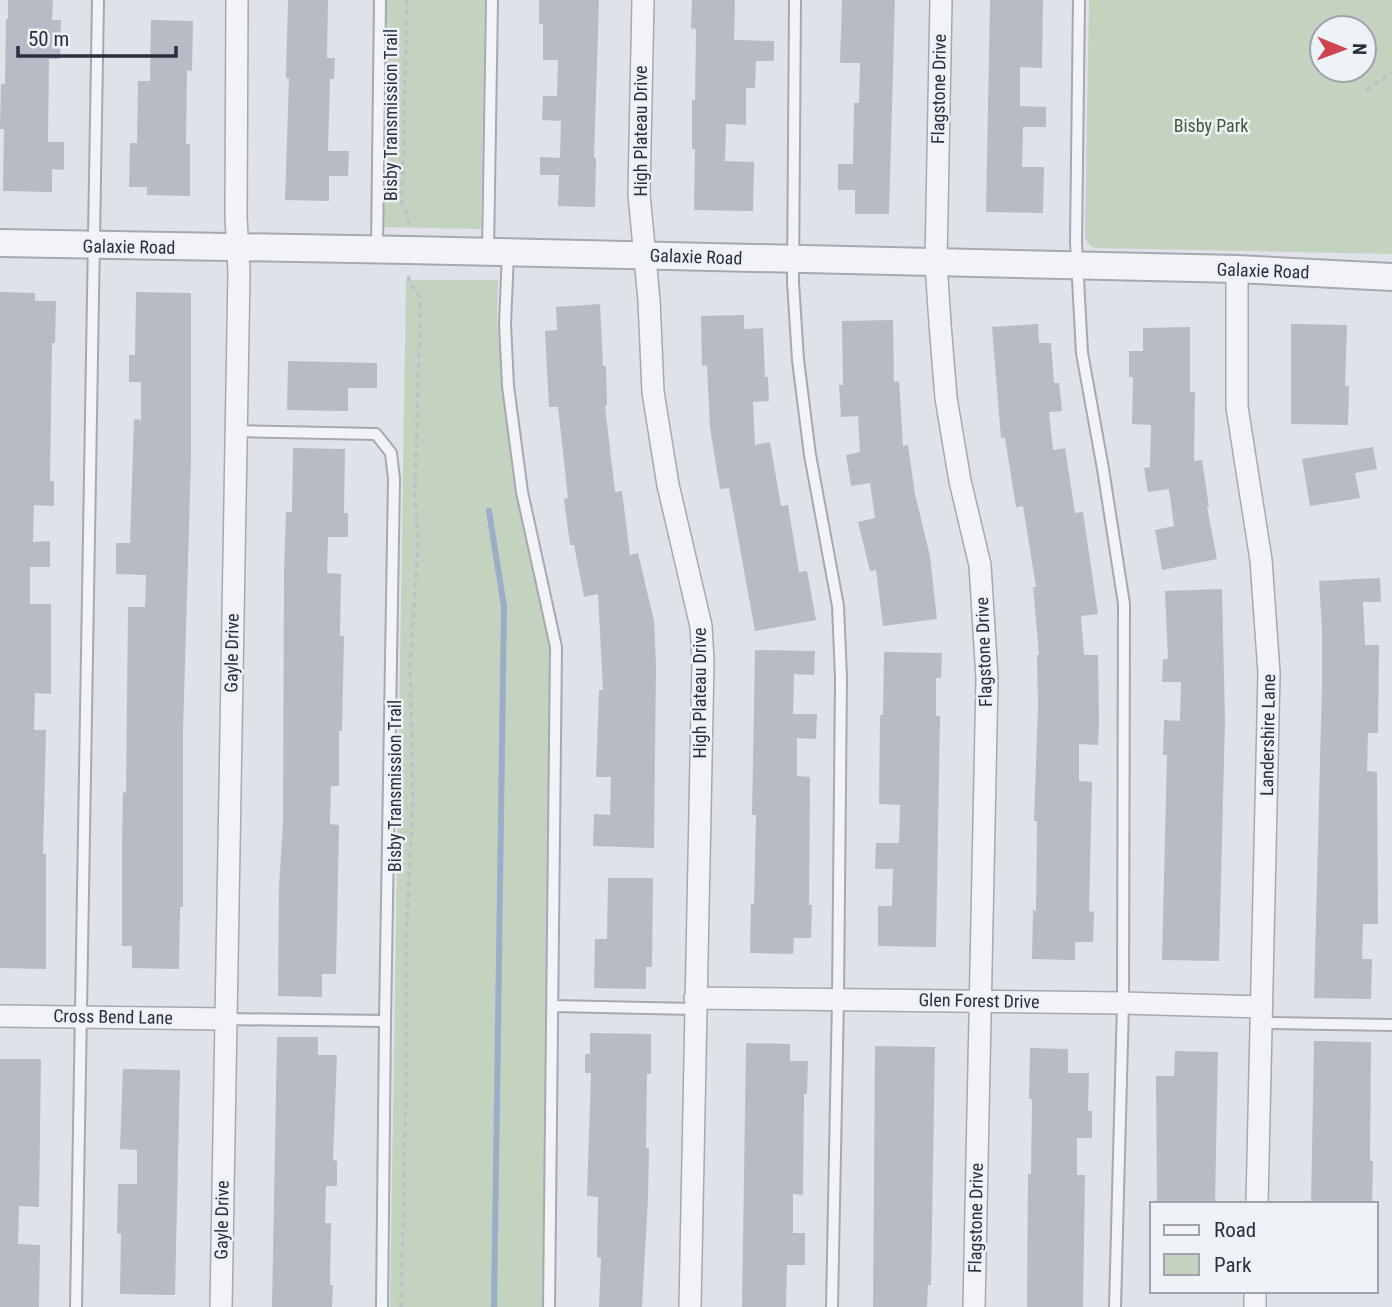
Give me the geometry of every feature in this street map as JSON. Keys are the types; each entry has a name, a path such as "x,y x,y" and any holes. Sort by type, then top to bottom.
{"street":[{"name":"Gayle Drive","path":"221,1307 236,431 237,0"},
{"name":"High Plateau Drive","path":"643,0 639,194 653,392 668,485 701,626 703,661 694,1003 690,1307"},
{"name":"Flagstone Drive","path":"940,0 936,263 946,398 960,481 979,565 987,678 974,1307"},
{"name":"Galaxie Road","path":"0,243 1237,269 1392,276"},
{"name":"Landershire Lane","path":"1237,269 1237,407 1261,560 1269,673 1258,1202"},
{"name":"Glen Forest Drive","path":"694,1003 838,998 1123,1003 1263,1015"},
{"name":"Cross Bend Lane","path":"0,1016 226,1019"}],"lane":[{"path":"76,1307 98,0"},
{"path":"377,250 380,0"},
{"path":"492,0 498,253 508,386 522,492 556,647 549,1307"},
{"path":"795,0 792,260 798,360 806,428 838,606 841,678 832,1307"},
{"path":"1079,0 1076,242 1082,353 1124,604 1123,1003 1115,1307"},
{"path":"236,431 376,434 391,453 394,479 382,1307"},
{"path":"553,1006 694,1003"},
{"path":"1263,1015 1392,1025"},
{"path":"226,1019 385,1021"}],"path":[{"name":"Bisby Transmission Trail","path":"407,0 402,203 409,230"},
{"path":"1366,90 1392,73"},
{"name":"Bisby Transmission Trail","path":"401,1307 406,944 413,798 410,667 418,547 415,491 420,314 420,298 410,282 408,270"}],"green space":[{"path":"386,0 485,0 481,229 382,227"},
{"name":"Bisby Park","path":"1089,0 1392,0 1392,254 1094,248 1087,242"},
{"path":"406,280 498,280 497,321 517,497 555,651 544,1307 390,1307"}],"building":[{"path":"8,0 53,0 52,20 61,20 60,59 49,59 48,142 64,142 64,170 52,169 52,192 3,191 4,129 0,129 1,84 5,84"},
{"path":"288,0 328,0 327,58 335,58 334,79 330,79 328,151 349,151 348,176 329,176 329,201 285,200 289,78 286,78"},
{"path":"539,0 599,0 595,207 558,206 559,175 540,175 540,157 560,158 561,121 542,120 543,96 557,96 558,60 543,60 543,24 539,24"},
{"path":"692,0 735,0 734,40 774,41 774,61 756,61 755,88 746,88 746,125 726,124 725,161 754,162 753,211 694,210 695,149 692,149 692,100 695,100 696,29 691,28"},
{"path":"842,0 895,0 889,214 855,214 855,190 838,190 838,164 853,164 854,103 859,103 860,63 840,63"},
{"path":"990,0 1043,0 1042,68 1020,67 1020,106 1046,107 1046,127 1023,127 1022,167 1044,167 1043,213 986,212"},
{"path":"151,20 193,21 192,71 187,70 186,144 190,144 190,196 147,195 147,187 129,187 130,143 137,143 138,81 150,81"},
{"path":"0,292 35,293 35,301 56,301 55,343 52,343 50,481 54,481 54,506 34,505 33,542 50,541 50,567 30,567 30,604 51,604 51,694 35,693 34,730 46,730 43,854 46,854 46,969 0,968"},
{"path":"136,292 191,293 191,458 183,731 183,907 180,907 179,969 132,968 132,946 122,946 128,607 145,607 146,575 116,574 116,543 130,543 134,419 141,420 141,382 129,382 129,355 135,355"},
{"path":"600,304 603,366 606,366 605,406 615,492 622,491 630,555 638,553 654,621 654,848 593,846 594,814 610,815 611,777 596,777 599,690 603,690 598,594 584,597 574,545 570,545 558,407 549,407 545,331 557,330 556,307"},
{"path":"744,315 744,329 763,328 765,377 768,377 769,401 753,402 755,445 770,442 781,506 788,505 799,572 807,571 816,620 755,631 729,488 720,489 710,428 707,365 702,366 701,316"},
{"path":"893,320 894,382 899,381 903,446 908,445 915,494 930,556 937,619 883,626 876,570 870,571 858,522 875,518 870,483 851,486 846,455 860,452 858,416 841,417 839,385 843,385 842,321"},
{"path":"1038,324 1039,343 1051,343 1054,383 1059,383 1062,411 1049,412 1053,450 1065,448 1075,513 1083,512 1098,614 1081,616 1084,655 1098,655 1099,723 1098,745 1079,744 1079,781 1092,782 1089,911 1094,912 1093,942 1075,942 1075,960 1032,959 1033,910 1036,911 1037,821 1034,821 1039,655 1033,587 1036,587 1023,506 1016,507 1005,438 1001,438 992,327"},
{"path":"1291,324 1347,325 1345,386 1349,386 1348,425 1291,424"},
{"path":"1190,327 1190,392 1195,392 1194,461 1202,460 1217,559 1162,570 1155,530 1174,526 1169,489 1148,492 1144,468 1150,467 1151,425 1132,424 1133,377 1129,377 1129,351 1143,351 1143,328"},
{"path":"288,361 377,363 377,388 348,388 348,411 287,410"},
{"path":"1373,447 1377,469 1355,473 1360,498 1310,506 1302,459"},
{"path":"293,448 345,449 344,513 348,513 348,537 328,537 327,573 341,574 340,636 344,636 339,786 331,786 330,824 339,825 336,974 322,974 322,997 278,996 279,886 283,824 284,573 286,512 292,512"},
{"path":"1380,578 1381,602 1363,602 1365,645 1379,645 1378,733 1368,733 1367,771 1377,772 1378,924 1363,924 1362,959 1372,959 1371,999 1314,998 1322,683 1319,581"},
{"path":"1222,589 1225,721 1219,961 1162,960 1167,755 1163,755 1164,720 1180,721 1181,682 1162,682 1163,659 1168,659 1165,591"},
{"path":"755,650 815,651 814,675 794,674 793,714 817,714 816,739 797,738 797,776 810,777 809,905 812,905 811,938 794,938 793,954 750,953 756,815 752,815"},
{"path":"884,652 942,653 941,678 936,678 936,716 940,716 936,947 878,946 878,906 892,906 893,869 875,869 876,843 899,843 900,805 879,804"},
{"path":"608,878 653,878 652,967 646,967 646,989 594,988 595,939 607,939"},
{"path":"590,1033 651,1034 651,1074 647,1074 648,1198 642,1307 599,1307 601,1258 597,1257 598,1197 587,1196 591,1073 585,1073 585,1054 590,1054"},
{"path":"277,1037 318,1037 318,1055 337,1055 333,1160 337,1161 337,1186 326,1186 325,1223 331,1223 332,1307 272,1307"},
{"path":"1314,1041 1371,1042 1372,1202 1311,1202"},
{"path":"746,1043 790,1044 790,1061 808,1061 807,1094 804,1094 803,1195 793,1194 793,1233 805,1233 805,1265 787,1265 786,1307 742,1307"},
{"path":"875,1046 935,1047 931,1285 928,1285 927,1307 873,1307"},
{"path":"1030,1048 1068,1049 1068,1073 1089,1073 1088,1111 1092,1111 1092,1138 1077,1138 1077,1175 1085,1175 1083,1307 1027,1307 1028,1174 1031,1174 1032,1099 1029,1099"},
{"path":"1175,1051 1218,1052 1215,1202 1157,1202 1156,1076 1174,1076"},
{"path":"0,1059 41,1059 39,1207 19,1206 18,1244 40,1245 39,1307 0,1307"},
{"path":"123,1069 180,1070 175,1295 120,1294 118,1184 137,1184 137,1150 120,1149"}],"waterway":[{"path":"489,511 504,607 494,1307"}]}
